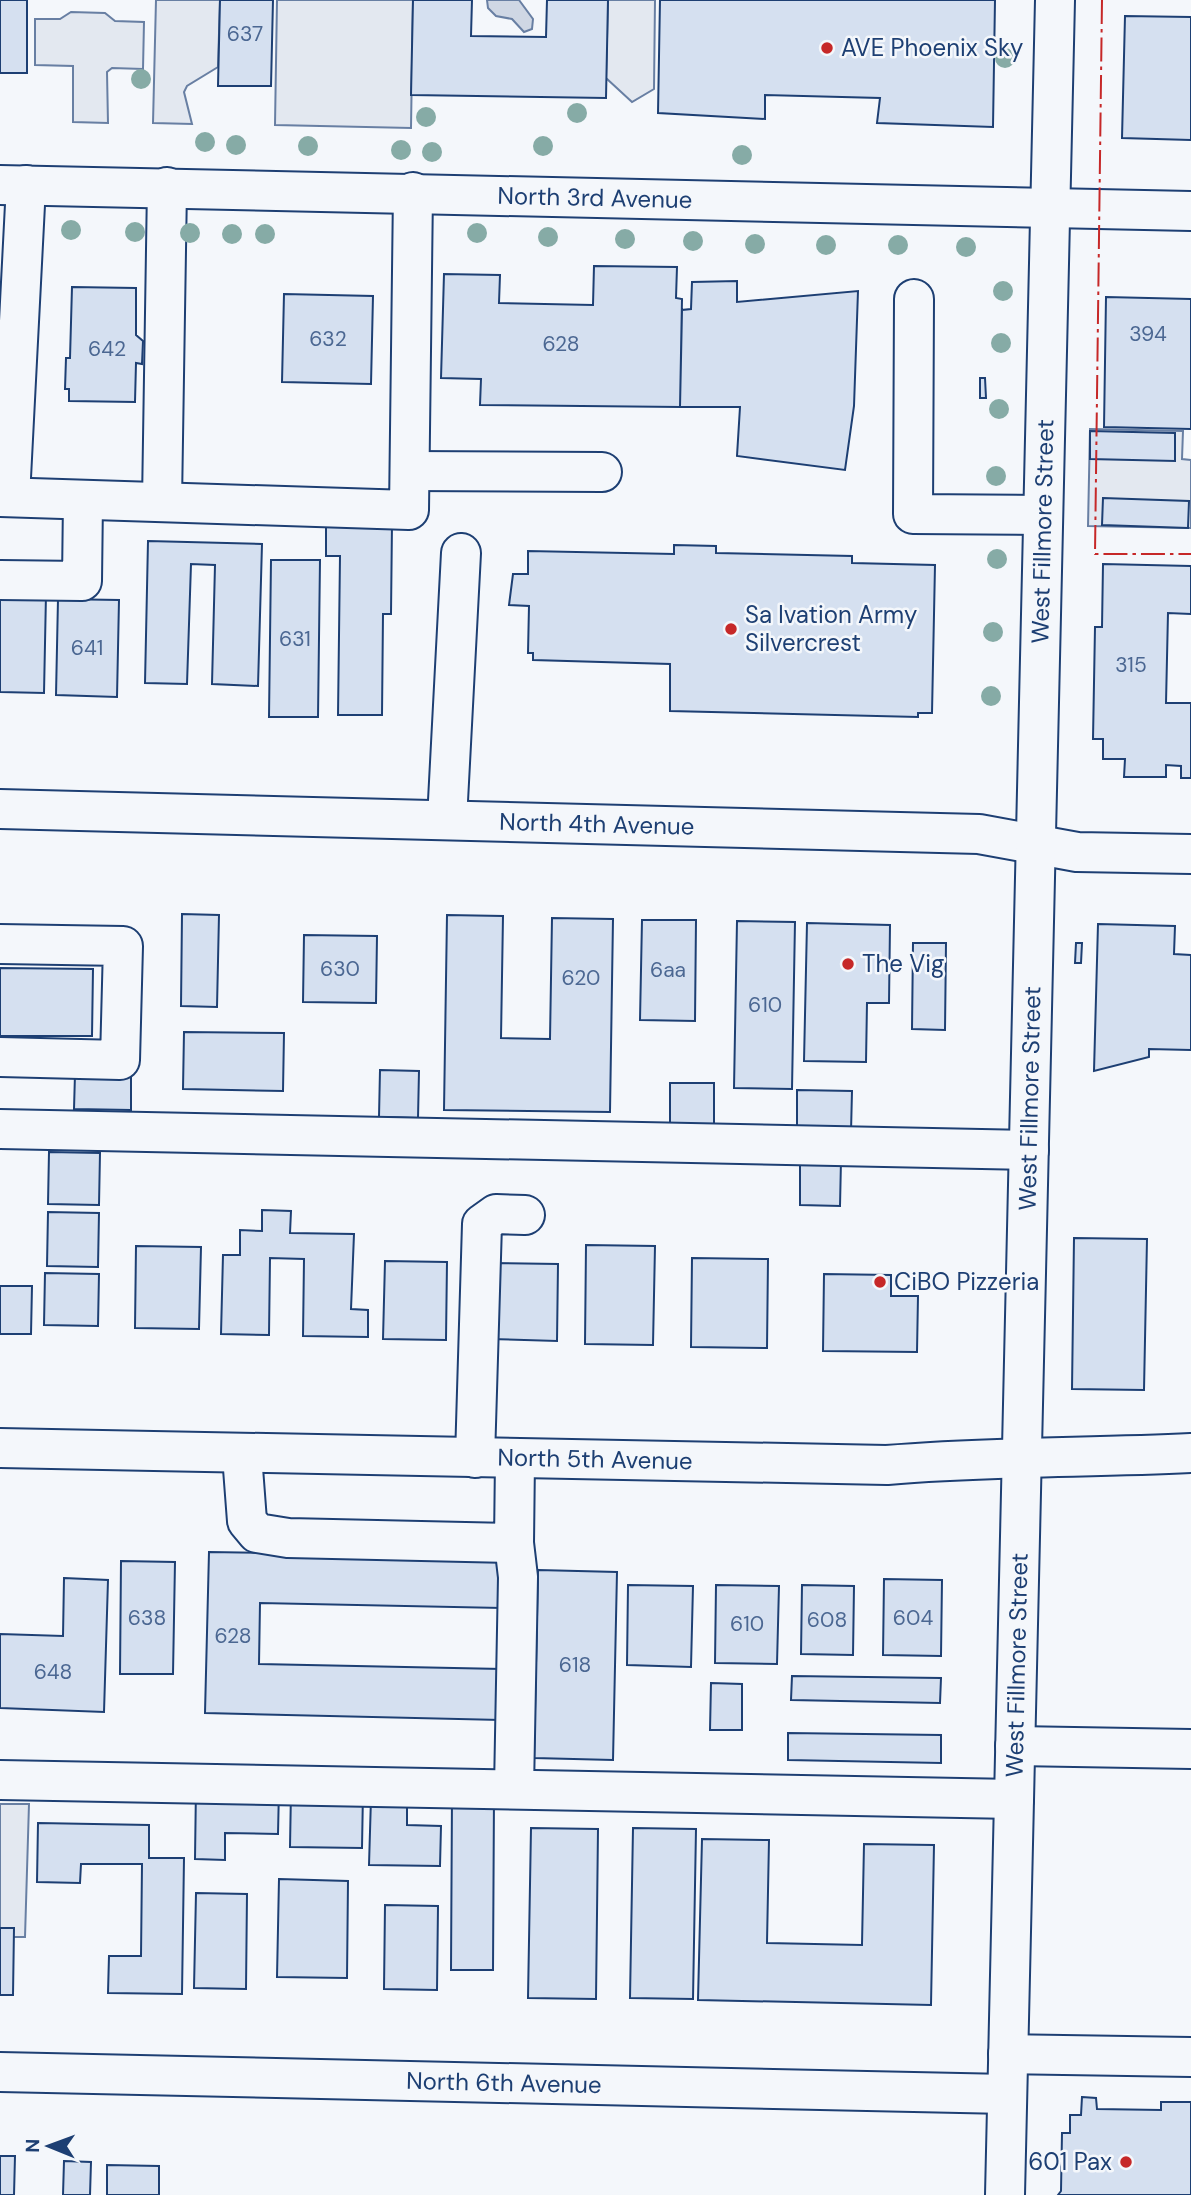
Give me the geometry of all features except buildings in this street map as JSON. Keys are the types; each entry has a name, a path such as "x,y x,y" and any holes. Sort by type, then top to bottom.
{"street":[{"name":"West Fillmore Street","path":"1005,2195 1055,0"},
{"name":"North 3rd Avenue","path":"13,185 1191,211"},
{"path":"13,185 5,497 409,510 413,192"},
{"path":"162,502 167,187"},
{"path":"914,299 914,514 1044,515"},
{"path":"410,471 602,472"},
{"path":"0,580 82,581 83,499"},
{"path":"447,820 461,553"},
{"name":"North 4th Avenue","path":"0,809 979,834 1077,852 1191,854"},
{"path":"0,944 123,946 120,1060 0,1057"},
{"path":"0,1129 1029,1150"},
{"path":"475,1458 482,1224 496,1214 525,1215"},
{"name":"North 5th Avenue","path":"0,1448 242,1455 887,1465 968,1458 1191,1453"},
{"path":"242,1455 247,1521 257,1533 288,1538 514,1543"},
{"path":"514,1789 518,1577 514,1543 515,1460"},
{"path":"1015,1746 1191,1749"},
{"path":"0,1780 1014,1799"},
{"path":"1008,2054 1191,2057"},
{"name":"North 6th Avenue","path":"0,2072 1007,2094"}],"shaded area":[{"path":"156,0 220,0 218,67 187,86 184,92 192,124 153,123"},
{"path":"277,0 413,0 411,128 275,125"},
{"path":"487,0 519,0 533,19 532,29 524,32 512,19 496,16 488,8"},
{"path":"608,0 655,0 654,89 632,102 606,78"},
{"path":"71,12 105,13 115,21 144,22 143,69 112,68 107,72 108,123 73,122 73,66 35,65 35,19 60,19"},
{"path":"1090,429 1183,431 1182,459 1191,460 1191,528 1088,526"},
{"path":"0,1804 29,1804 25,1937 0,1937"}],"power":[{"path":"1102,0 1095,554 1191,554"}],"place":[{"name":"AVE Phoenix Sky","path":"827,48"},
{"name":"Sa lvation Army Silvercrest","path":"731,629"},
{"name":"The Vig","path":"848,964"},
{"name":"CiBO Pizzeria","path":"880,1282"},
{"name":"601 Pax","path":"1126,2162"}]}
